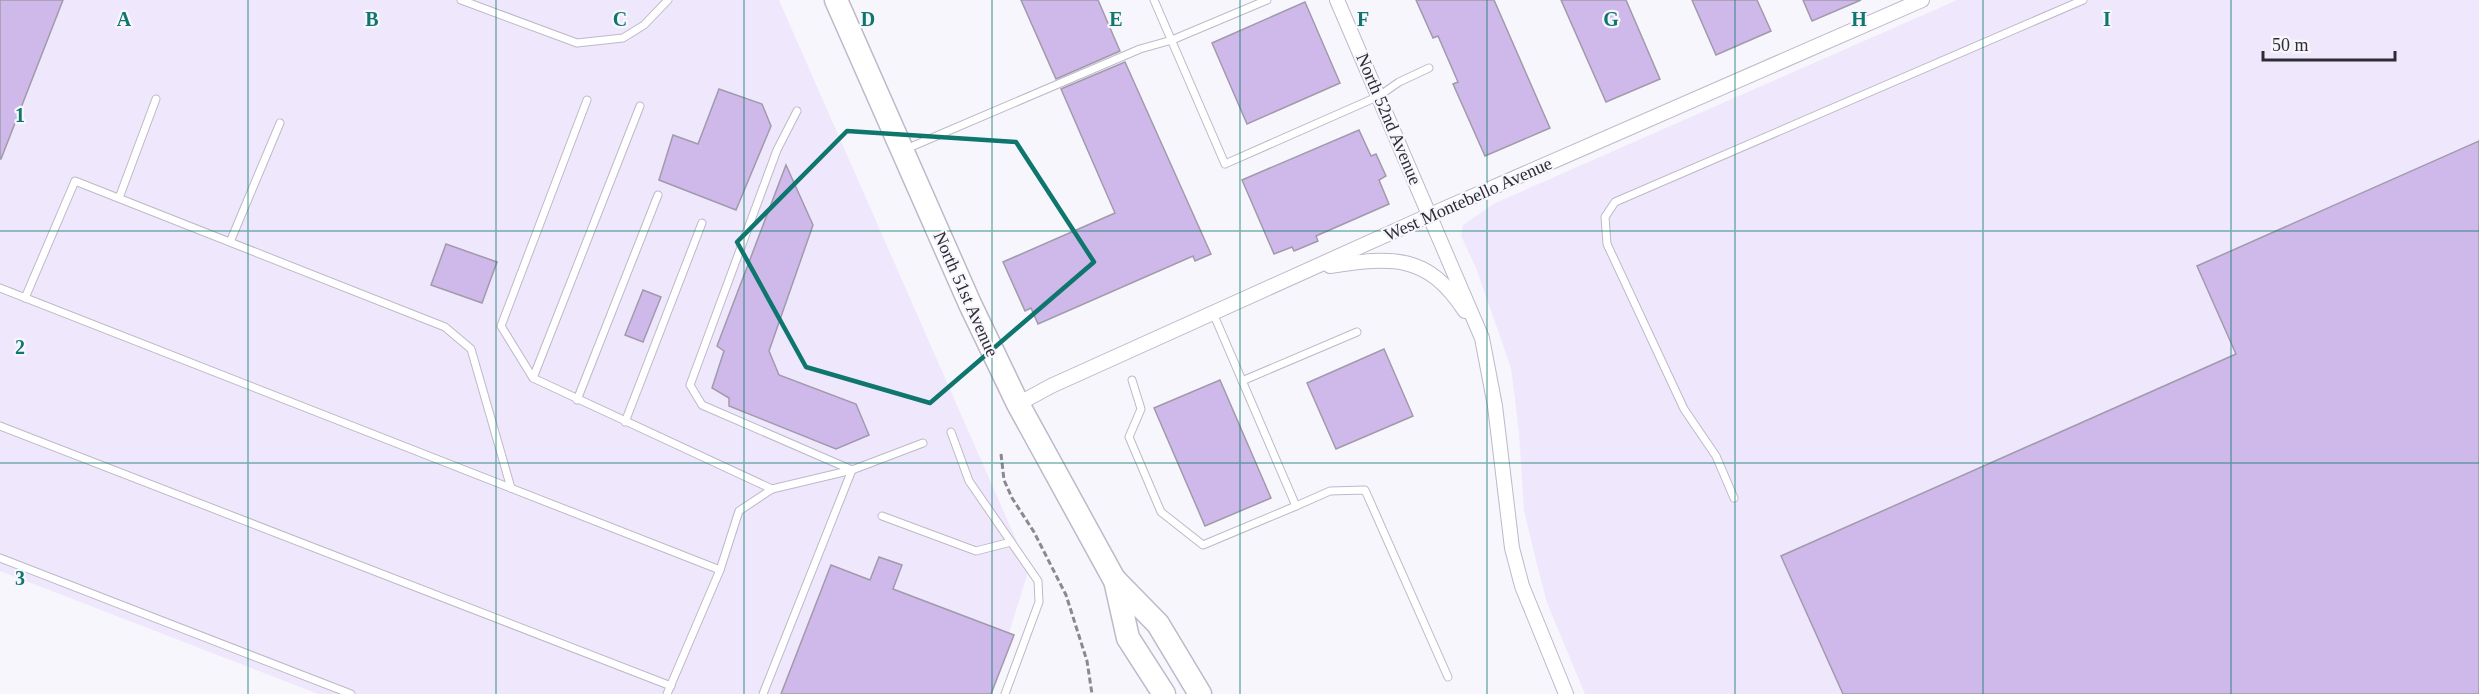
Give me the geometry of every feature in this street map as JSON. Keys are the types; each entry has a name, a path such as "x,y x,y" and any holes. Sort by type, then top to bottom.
{"main road":[{"name":"North 51st Avenue","path":"836,0 970,304 1018,404 1114,579 1128,638 1164,694"},
{"name":"North 51st Avenue","path":"1114,579 1158,624 1200,694"}],"street":[{"name":"North 52nd Avenue","path":"1337,0 1482,338 1495,406 1506,514 1512,548 1522,586 1566,694"},
{"name":"West Montebello Avenue","path":"1018,404 1052,386 1430,215 1922,0"},
{"name":"North 52nd Avenue","path":"1316,268 1367,261 1406,262 1431,275 1454,295 1482,338"}],"lane":[{"path":"461,0 577,43 623,38 644,25 668,0"},
{"path":"1154,0 1225,164 1380,96 1399,82 1428,68"},
{"path":"903,150 1140,49 1172,40 1267,0"},
{"path":"1734,498 1716,456 1684,409 1608,244 1605,217 1615,202 2083,0"},
{"path":"119,198 156,99"},
{"path":"587,100 501,326 533,378 772,489"},
{"path":"533,378 640,106"},
{"path":"797,111 777,150 690,385 702,405 852,470"},
{"path":"230,242 280,123"},
{"path":"25,298 75,180 445,327 471,349 511,488"},
{"path":"577,400 658,195"},
{"path":"625,422 702,223"},
{"path":"0,288 720,570"},
{"path":"1213,313 1296,506"},
{"path":"1242,381 1357,332"},
{"path":"1132,380 1141,409 1128,437 1161,512 1203,545 1330,491 1365,490 1448,677"},
{"path":"0,426 671,686"},
{"path":"951,432 969,481 1038,581 1039,602 1005,694"},
{"path":"667,694 720,570 739,511 772,489 852,470 922,443"},
{"path":"763,694 852,470"},
{"path":"882,516 976,551 1011,542"},
{"path":"0,558 351,694"}],"path":[{"path":"1001,454 1004,480 1012,498 1035,532 1066,595 1088,661 1092,694"}],"highlighted area":[{"path":"847,131 1016,142 1094,262 930,403 806,367 737,242"}],"shaded area":[{"path":"0,0 779,0 1029,569 990,694 318,694 0,571"},
{"path":"1957,0 2479,0 2479,694 1585,694 1547,603 1537,565 1524,511 1519,433 1511,368 1476,268 1461,236 1463,225 1495,203"}],"building":[{"path":"0,0 63,0 1,159 0,159"},
{"path":"1021,0 1098,0 1120,51 1056,79"},
{"path":"1416,0 1494,0 1550,128 1485,156 1453,84 1458,82 1438,36 1433,38"},
{"path":"1561,0 1626,0 1660,79 1606,102"},
{"path":"1692,0 1757,0 1771,31 1716,55"},
{"path":"1803,0 1861,0 1812,21"},
{"path":"1305,2 1340,83 1247,124 1212,43"},
{"path":"1125,62 1211,254 1195,261 1193,256 1038,324 1031,308 1025,311 1003,262 1115,213 1061,89"},
{"path":"719,89 762,104 771,126 736,210 659,180 673,135 698,144"},
{"path":"1359,130 1371,156 1376,154 1386,176 1379,180 1389,204 1316,236 1318,241 1294,251 1292,247 1274,254 1242,180"},
{"path":"2479,141 2479,694 1843,694 1781,556 2236,354 2197,266"},
{"path":"786,165 813,225 769,351 779,375 856,404 869,435 836,449 729,406 729,398 712,388 724,351 717,346"},
{"path":"446,244 497,262 482,303 431,285"},
{"path":"643,290 661,297 643,342 625,335"},
{"path":"1384,349 1413,416 1336,449 1307,383"},
{"path":"1220,380 1271,498 1205,526 1154,408"},
{"path":"879,557 902,565 893,589 1014,635 991,694 781,694 831,565 870,580"}]}
